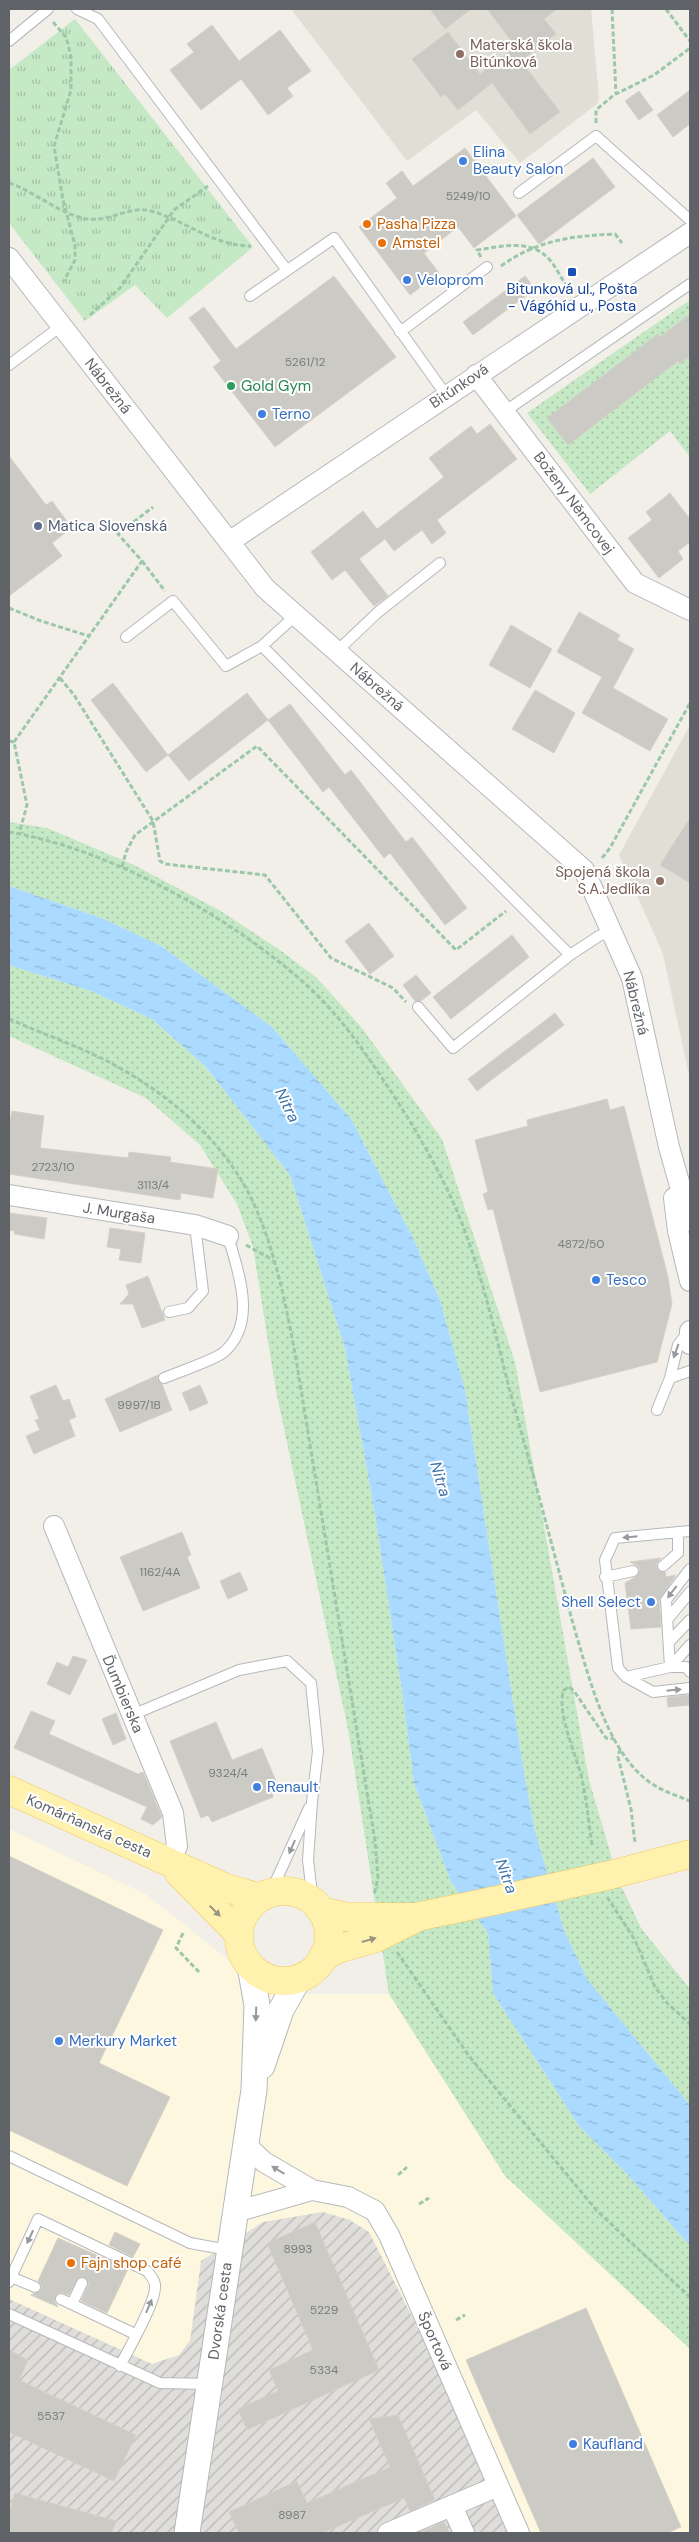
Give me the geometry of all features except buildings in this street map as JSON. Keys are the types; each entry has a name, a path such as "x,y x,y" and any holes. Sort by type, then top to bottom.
{"main road":[{"name":"Komárňanská cesta","path":"9,1790 224,1887 265,1896"},
{"path":"317,1907 328,1934 323,1956 311,1972 299,1978 286,1981 272,1980 250,1966 240,1948 239,1934 247,1910 265,1896 292,1892 317,1907 347,1916 416,1917 608,1885 689,1853"},
{"name":"Komárňanská cesta","path":"169,1863 239,1934"},
{"path":"323,1956 340,1948 376,1938 416,1917"}],"street":[{"name":"Bitúnková","path":"229,542 690,233"},
{"name":"Nábrežná","path":"9,258 265,588 584,870 632,978 669,1147 690,1218"},
{"name":"Boženy Němcovej","path":"476,375 635,583 690,610"},
{"name":"Nábrežná","path":"669,1147 678,1231 690,1281"},
{"name":"J. Murgaša","path":"9,1195 195,1225 228,1236"},
{"path":"690,1330 690,1344"},
{"name":"Ďumbierska","path":"54,1526 173,1813 177,1846 169,1863"},
{"name":"Dvorská cesta","path":"187,2533 228,2250 254,2090 257,2005 250,1966"},
{"name":"Dvorská cesta","path":"254,2090 282,2010 299,1978"},
{"name":"Športová","path":"246,2145 264,2162 312,2190 348,2197 375,2211 389,2235 519,2533"},
{"name":"Športová","path":"235,2212 312,2190"},
{"path":"388,2533 498,2486"},
{"path":"452,2506 464,2533"}],"lane":[{"path":"77,9 98,19 286,269"},
{"path":"9,41 46,10"},
{"path":"519,193 596,136 690,220"},
{"path":"250,296 286,269 334,238 446,395"},
{"path":"400,332 490,269"},
{"path":"504,412 690,284"},
{"path":"9,365 61,326"},
{"path":"337,651 377,613 440,563"},
{"path":"126,637 173,601 226,666 262,646 296,615"},
{"path":"262,646 570,955"},
{"path":"418,1007 453,1048 570,955 599,936 612,931"},
{"path":"170,1312 188,1308 203,1291 195,1225"},
{"path":"164,1378 224,1352 242,1327 243,1290 228,1236"},
{"path":"657,1410 670,1378 678,1345 690,1330"},
{"path":"670,1378 690,1371"},
{"path":"690,1531 615,1538 605,1560 605,1577 618,1668 626,1677 653,1692 690,1688"},
{"path":"663,1566 678,1554 678,1532"},
{"path":"670,1667 666,1600 690,1569"},
{"path":"605,1577 633,1572"},
{"path":"667,1620 690,1592"},
{"path":"669,1642 690,1620"},
{"path":"670,1667 690,1645"},
{"path":"132,1715 239,1670 287,1661 311,1683 318,1751 308,1860 317,1907"},
{"path":"626,1677 670,1667 686,1667 690,1672"},
{"path":"265,1896 312,1802"},
{"path":"9,2156 190,2243 228,2250"},
{"path":"35,2288 10,2280 38,2218 148,2271 154,2279 155,2288 120,2366"},
{"path":"72,2304 82,2283"},
{"path":"62,2299 136,2334"},
{"path":"9,2314 160,2383 210,2384"}],"path":[{"path":"612,9 616,94"},
{"path":"666,9 690,41"},
{"path":"46,10 66,37 72,56 71,90 54,146 66,211 75,245 75,260 64,281"},
{"path":"596,110 616,94 654,74 690,48"},
{"path":"90,316 120,288 174,210 210,185 221,182"},
{"path":"9,183 66,211 90,219 105,218 134,209 149,210 170,217 219,242 242,246 269,245"},
{"path":"490,269 517,254 572,236 615,234 622,243"},
{"path":"477,250 510,245 532,248 546,256 566,285"},
{"path":"153,507 118,534 173,601"},
{"path":"18,834 27,804 14,742 142,562"},
{"path":"9,608 41,621 89,636"},
{"path":"60,678 90,718 153,821 160,861 164,864 265,875 331,958 393,988 404,1001 418,1007"},
{"path":"602,858 610,848 690,703"},
{"path":"9,741 14,742"},
{"path":"122,867 126,852 136,835 257,746 456,950 507,910"},
{"path":"9,832 122,867 149,879 215,917 281,964 314,992 350,1032 403,1110 437,1168 454,1205 475,1264 572,1620 586,1666 615,1739 620,1748 649,1782 690,1801"},
{"path":"9,1019 106,1061 132,1075 182,1110 204,1132 247,1190 258,1212 274,1260 290,1322 375,1841 378,1878 372,1902"},
{"path":"228,1236 274,1260"},
{"path":"592,1845 583,1782 563,1710 561,1696 564,1690 569,1687 574,1691 606,1738 615,1739"},
{"path":"620,1748 618,1757 631,1809 635,1843"},
{"path":"608,1885 635,1940 655,1987 667,2003 690,2024"},
{"path":"183,1933 176,1948 199,1972"},
{"path":"394,1946 469,2056 597,2210 690,2297"},
{"path":"398,2175 407,2167"},
{"path":"418,2204 429,2198"},
{"path":"456,2320 465,2315"}],"shaded area":[{"name":"Materská škola Bitúnková","path":"291,9 591,9 599,99 597,104 520,163 476,110 407,161"},
{"name":"Spojená škola S.A.Jedlíka","path":"690,725 690,1080 663,954 619,855"},
{"path":"9,1829 147,1895 271,1994 389,1994 505,2176 690,2349 690,2533 507,2533 428,2348 202,2261 190,2341 179,2355 152,2364 9,2299"},
{"path":"323,2212 350,2220 369,2232 428,2348 507,2533 9,2533 9,2299 152,2364 179,2355 190,2341 201,2261 263,2222"}],"green space":[{"path":"75,19 253,247 167,318 135,285 85,321 9,223 9,70"},
{"path":"690,300 690,457 670,431 590,494 527,413"},
{"path":"9,822 47,828 132,864 219,910 280,950 317,978 362,1028 442,1139 515,1362 589,1780 618,1879 641,1928 690,1989 690,2105 587,1979 564,1930 535,1831 524,1773 465,1390 440,1300 413,1238 351,1119 272,1027 161,946 104,919 9,886"},
{"path":"9,965 91,991 152,1019 206,1067 290,1175 345,1348 374,1508 414,1783 451,1882 488,1933 493,1993 579,2126 629,2176 690,2246 690,2349 505,2176 389,1994 349,1734 276,1391 253,1247 237,1204 200,1145 146,1098 9,1036"}],"water":[{"name":"Nitra","path":"9,886 104,919 161,946 272,1027 351,1119 413,1238 440,1300 465,1390 524,1773 535,1831 564,1930 587,1979 690,2105 690,2246 629,2176 579,2126 493,1993 488,1933 451,1882 414,1783 374,1508 345,1348 290,1175 206,1067 152,1019 91,991 9,965"}],"place":[{"name":"Materská škola Bitúnková","path":"460,54"},
{"name":"Elina Beauty Salon","path":"463,161"},
{"name":"Pasha Pizza","path":"367,224"},
{"name":"Amstel","path":"382,243"},
{"name":"Bitunková ul., Pošta - Vágóhíd u., Posta","path":"572,272"},
{"name":"Veloprom","path":"407,280"},
{"name":"Gold Gym","path":"231,386"},
{"name":"Terno","path":"262,414"},
{"name":"Matica Slovenská","path":"38,526"},
{"name":"Spojená škola S.A.Jedlíka","path":"660,881"},
{"name":"Tesco","path":"596,1280"},
{"name":"Shell Select","path":"651,1602"},
{"name":"Renault","path":"257,1787"},
{"name":"Merkury Market","path":"59,2041"},
{"name":"Fajn shop café","path":"71,2263"},
{"name":"Kaufland","path":"573,2444"}]}
